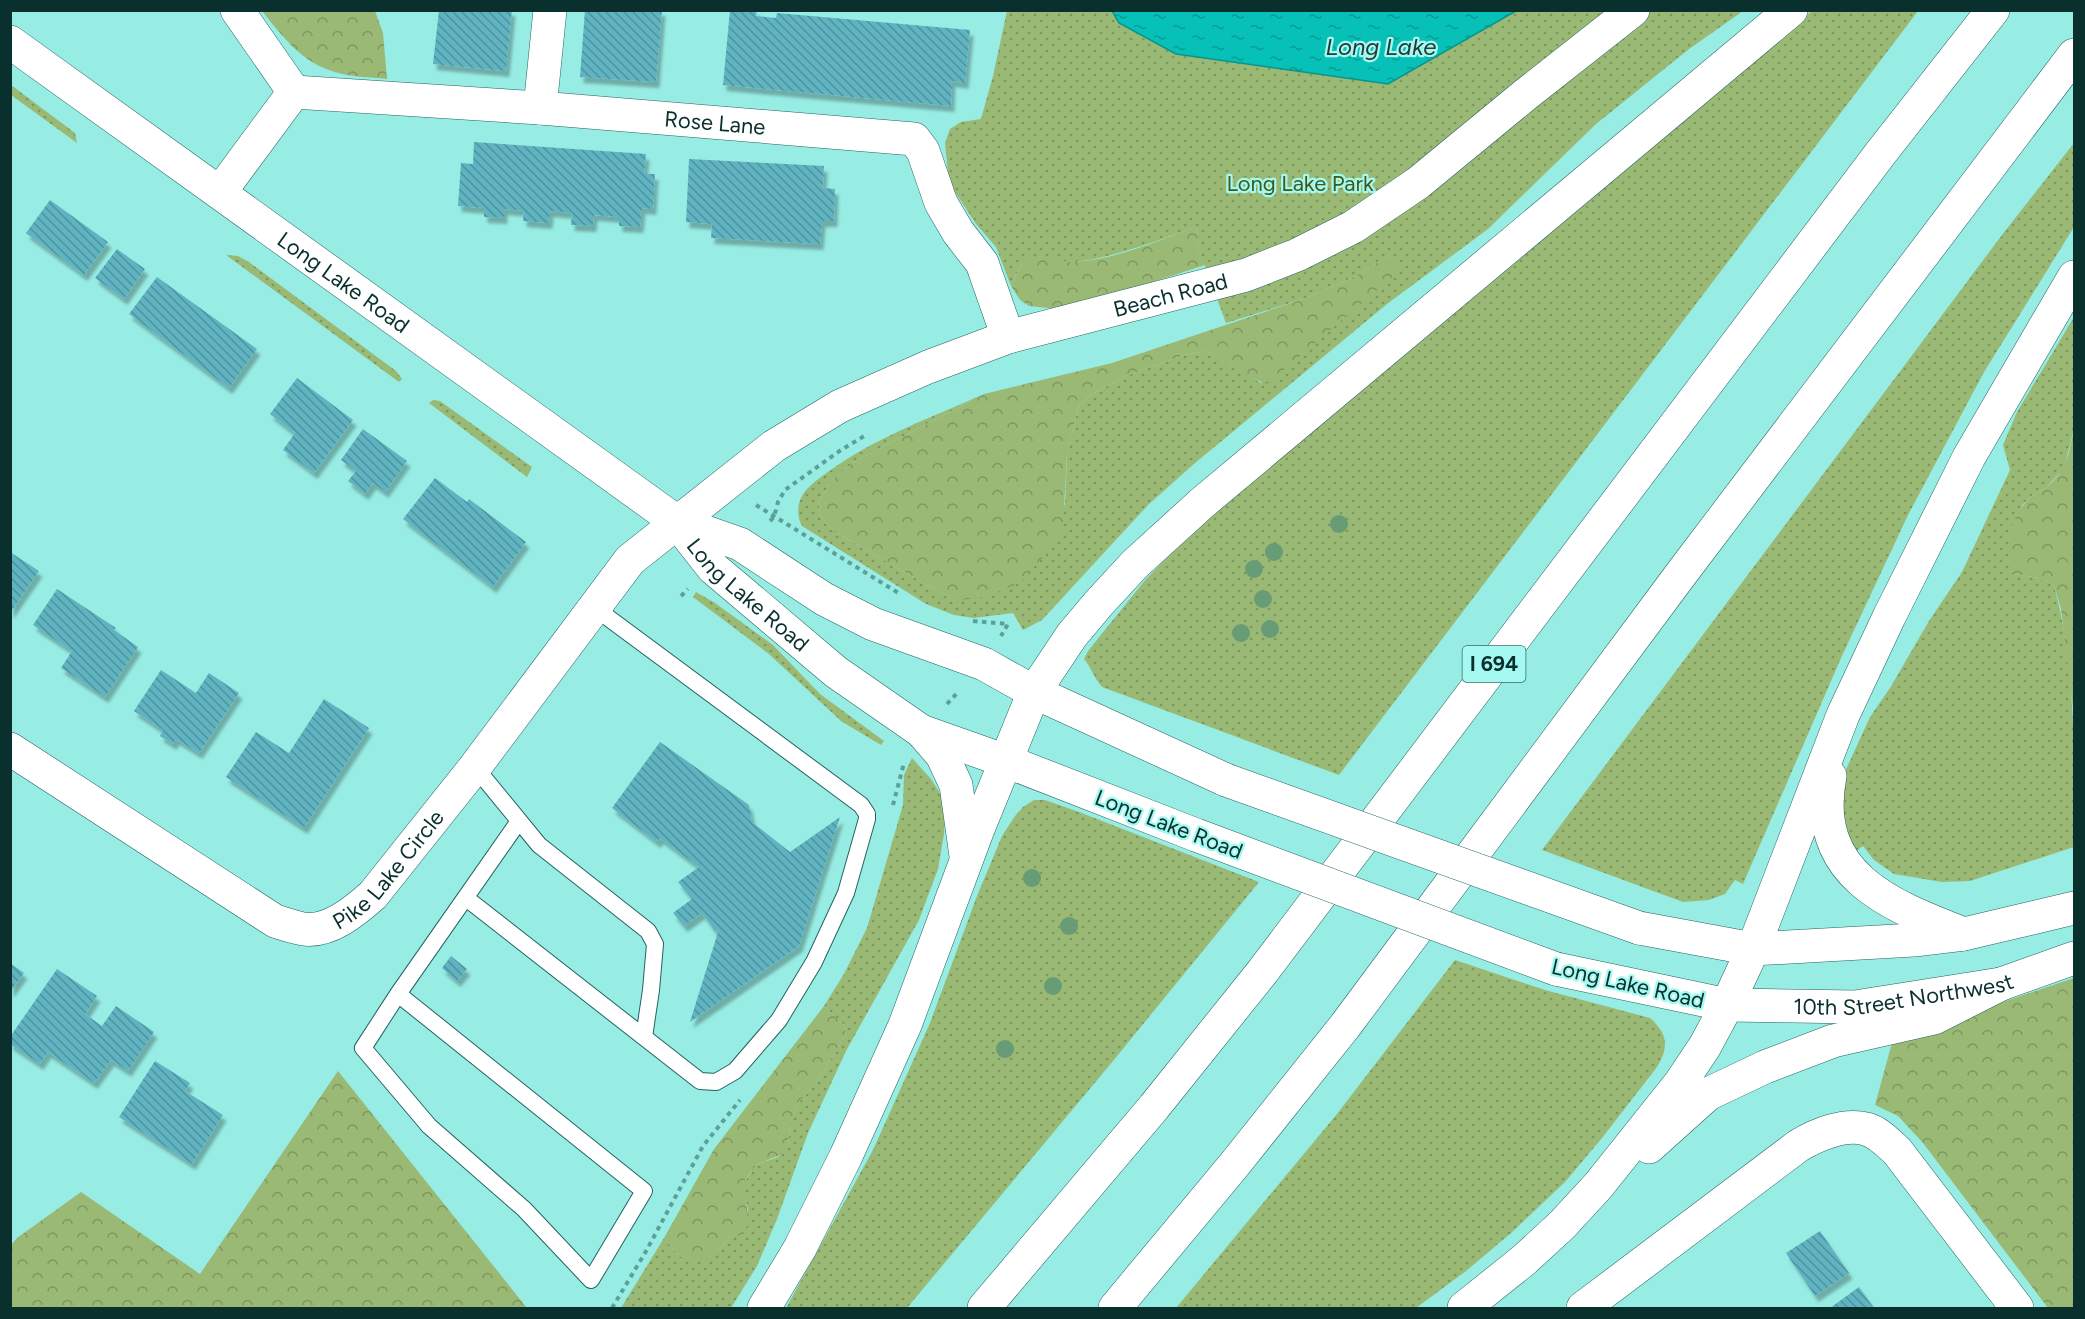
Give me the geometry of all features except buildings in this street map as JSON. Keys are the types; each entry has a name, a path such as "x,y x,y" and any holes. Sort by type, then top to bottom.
{"main road":[{"path":"220,192 294,92 237,10"},
{"path":"540,108 550,10"},
{"name":"Beach Road","path":"677,522 774,446 840,406 1008,337 1246,275 1297,255 1353,227 1418,183 1633,10"},
{"path":"765,1308 801,1248 905,1025 966,860 1034,692 1072,635 1135,564 1193,511 1791,10"},
{"name":"I 694","path":"984,1308 1154,1107 1263,971 1880,154 1993,10"},
{"name":"Long Lake Road","path":"10,42 677,522 722,576 836,672 921,731 1556,969 1727,1005"},
{"path":"1114,1308 1234,1165 1346,1026 1681,574 2074,55"},
{"name":"Rose Lane","path":"294,92 540,108 914,139 923,151 941,203 958,232 982,263 1008,337"},
{"path":"1464,1308 1539,1246 1598,1186 1681,1082 1705,1046 1727,1005 1752,949 1843,715 1894,607 1969,457 2074,277"},
{"name":"Long Lake Road","path":"677,522 740,544 824,599 873,624 984,664 1034,692 1226,780 1639,928 1752,949"},
{"name":"Pike Lake Circle","path":"10,749 275,921 305,929 331,924 354,912 373,895 475,767 630,560 677,522"},
{"path":"1843,715 1827,791 1828,823 1835,848 1846,865 1884,898 1910,913 1964,934"},
{"path":"921,731 942,755 956,785 966,860"},
{"path":"1752,949 1914,940 1964,934 2074,908"},
{"name":"10th Street Northwest","path":"1727,1005 1855,1007 2001,984 2074,958"},
{"path":"1598,1186 1660,1139 1708,1094 1765,1066 1833,1041 1934,1018 2001,984"},
{"path":"1583,1308 1798,1146 1827,1131 1866,1128 1881,1136 1897,1151 2018,1308"}],"lane":[{"path":"466,898 700,1081 717,1082 735,1071 779,1020 814,962 846,893 867,819 867,814 861,805 595,608"},
{"path":"475,767 539,846 648,931 655,944 644,1036"},
{"path":"398,994 644,1191 591,1280 524,1209 429,1126 363,1048 398,994 519,821"}],"green space":[{"path":"262,11 375,11 383,33 387,79 341,74 323,68 294,48"},
{"name":"Long Lake Park","path":"1007,11 1112,11 1119,23 1388,84 1516,11 1743,11 1689,49 1596,124 1488,229 1387,304 1195,463 1148,505 1042,620 1023,630 1013,613 974,618 954,615 926,604 802,526 798,511 802,496 823,476 872,444 984,394 854,462 833,479 820,500 819,514 832,530 955,601 1065,505 1067,453 1079,405 1092,394 1126,376 1184,355 1206,351 1261,383 1391,254 1354,277 1306,298 1226,323 1199,250 1196,227 1136,248 1091,260 1070,262 1043,257 1033,258 1022,266 1011,286 996,247 976,224 949,183 945,143 950,129 961,122 981,119"},
{"path":"1812,11 1918,11 1339,775 1102,687 1084,659 1088,651 1146,579 1198,526"},
{"path":"11,85 75,133 77,143 11,95"},
{"path":"2074,143 2074,227 1984,372 1908,515 1841,658 1743,884 1735,880 1725,894 1709,900 1683,902 1542,850 2002,235"},
{"path":"1196,227 1199,250 1205,265 1066,310 1029,306 1020,300 1011,286 1021,266 1032,258 1042,257 1073,262 1104,258"},
{"path":"1391,254 1401,270 1267,384 1249,377 1206,351 1184,355 1126,376 1092,394 1079,405 1067,453 1063,528 1051,548 1020,583 985,597 955,601 832,530 819,514 820,500 833,479 854,462 984,394 1112,363 1306,298 1354,277"},
{"path":"226,255 238,256 249,262 396,371 402,379 399,382"},
{"path":"2074,317 2074,429 2064,468 2046,488 2023,504 2014,521 2009,542 2013,574 2040,578 2054,585 2061,617 2067,650 2073,715 2074,847 1970,881 1942,882 1894,874 1874,860 1863,846 1849,856 1843,833 1844,774 1870,717 1962,572 2010,470 2003,445 2017,412"},
{"path":"433,400 440,401 532,467 527,477 429,403"},
{"path":"2074,429 2074,717 2061,609 2054,585 2040,578 2013,574 2009,543 2013,523 2018,513 2031,497 2047,487 2059,474 2070,450"},
{"path":"696,592 773,645 820,694 884,741 881,745 841,721 769,654 693,597"},
{"path":"912,758 931,779 941,795 945,813 938,869 919,920 846,1051 808,1133 777,1219 757,1266 731,1308 621,1308 664,1238 678,1255 717,1252 748,1210 745,1181 756,1165 778,1157 788,1146 790,1123 799,1102 817,1082 846,1034 845,1026 824,1006 844,974 867,928 903,805 904,775"},
{"path":"1034,800 1045,800 1079,812 1259,882 907,1308 786,1308 873,1150 930,1023 1002,836 1023,807"},
{"path":"1455,960 1545,990 1650,1018 1660,1030 1665,1041 1661,1060 1602,1138 1565,1182 1511,1233 1466,1271 1416,1308 1176,1308 1337,1114"},
{"path":"2074,978 2074,1308 2048,1308 1923,1143 1898,1116 1875,1105 1893,1039"},
{"path":"824,1006 845,1026 846,1034 817,1082 799,1102 790,1123 788,1146 785,1153 756,1165 745,1180 748,1224 743,1235 730,1237 717,1252 701,1261 690,1263 678,1255 664,1238 714,1149"},
{"path":"338,1071 527,1308 11,1308 11,1245 17,1238 81,1192 200,1274"}],"water":[{"name":"Long Lake","path":"1112,11 1516,11 1388,84 1176,54 1119,23"}]}
